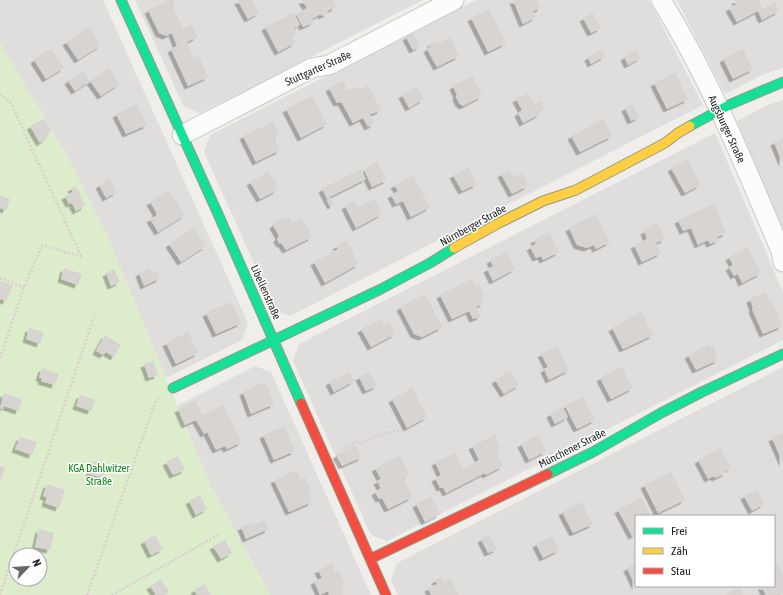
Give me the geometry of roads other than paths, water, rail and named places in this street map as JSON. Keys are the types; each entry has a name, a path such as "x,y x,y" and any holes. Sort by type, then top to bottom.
{"street":[{"name":"Libellenstraße","path":"121,0 274,339 386,595"},
{"name":"Stuttgarter Straße","path":"182,135 312,68 334,62 454,0"},
{"name":"Augsburger Straße","path":"661,0 681,33 719,110 782,251 783,262"},
{"name":"Nürnberger Straße","path":"174,388 379,290 430,263 465,241 543,201 576,190 665,143 674,134 719,110 783,82"},
{"name":"Münchener Straße","path":"370,559 593,452 661,413 783,354"}],"park label":[{"name":"KGA Dahlwitzer Straße","path":"99,474"}]}
